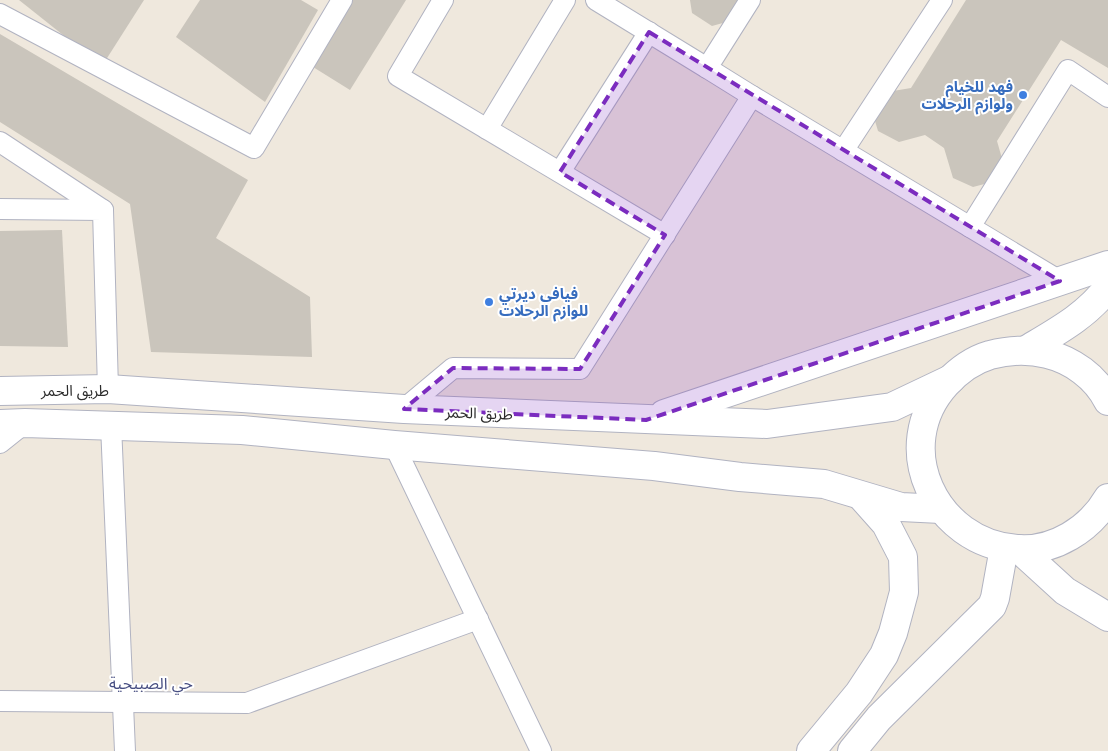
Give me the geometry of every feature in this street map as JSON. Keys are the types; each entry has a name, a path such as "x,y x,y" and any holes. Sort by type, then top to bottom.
{"street":[{"path":"0,14 254,148 342,0"},
{"path":"443,0 398,76 665,235"},
{"path":"487,129 565,0"},
{"path":"596,0 1060,281"},
{"path":"707,68 750,0"},
{"path":"843,150 942,0"},
{"path":"560,172 649,32"},
{"path":"970,227 1068,70 1108,97"},
{"path":"404,409 453,368 580,369 752,96"},
{"path":"0,142 103,210"},
{"path":"0,209 103,210"},
{"path":"103,210 108,389"},
{"path":"646,420 1108,265"},
{"path":"1026,350 1079,317 1099,299 1108,286"},
{"path":"1108,401 1098,386 1078,368 1053,355 1026,350 1012,351 986,357 967,366 951,379 935,399 927,417 922,436 924,474 934,498 950,520 975,538 1012,548 1048,546 1074,534 1095,516 1108,498"},
{"name":"طريق الحمر","path":"0,390 108,389 404,409 768,424 892,407 951,379"},
{"path":"0,443 12,423 242,430 394,445 654,466 740,477 824,484 901,508 941,509"},
{"path":"111,426 125,751"},
{"path":"394,445 541,751"},
{"path":"811,751 859,693 884,655 893,633 904,592 903,557 886,524 862,496"},
{"path":"1012,548 1065,591 1108,617"},
{"path":"852,751 880,718 992,606 1012,548"},
{"path":"0,701 247,703 478,619"}],"highlighted area":[{"path":"649,32 1060,281 646,420 404,409 453,368 580,369 665,235 560,172"}],"building":[{"path":"19,0 144,0 102,66"},
{"path":"200,0 301,0 318,10 265,102 176,37"},
{"path":"344,0 406,0 350,90 305,62"},
{"path":"690,0 741,0 730,21 712,26 692,13"},
{"path":"966,0 1108,0 1108,68 1061,40 997,141 1003,162 992,182 973,187 953,178 944,148 925,135 899,142 878,131 873,114 887,92 911,88"},
{"path":"0,34 248,180 216,238 310,297 312,357 151,352 130,204 0,122"},
{"path":"62,230 68,347 0,346 0,231"}],"place":[{"name":"فهد للخيام ولوازم الرحلات","path":"1023,95"},
{"name":"فيافي ديرتي للوازم الرحلات","path":"489,302"}],"district":[{"name":"حي الصبيحية","path":"151,683"}]}
